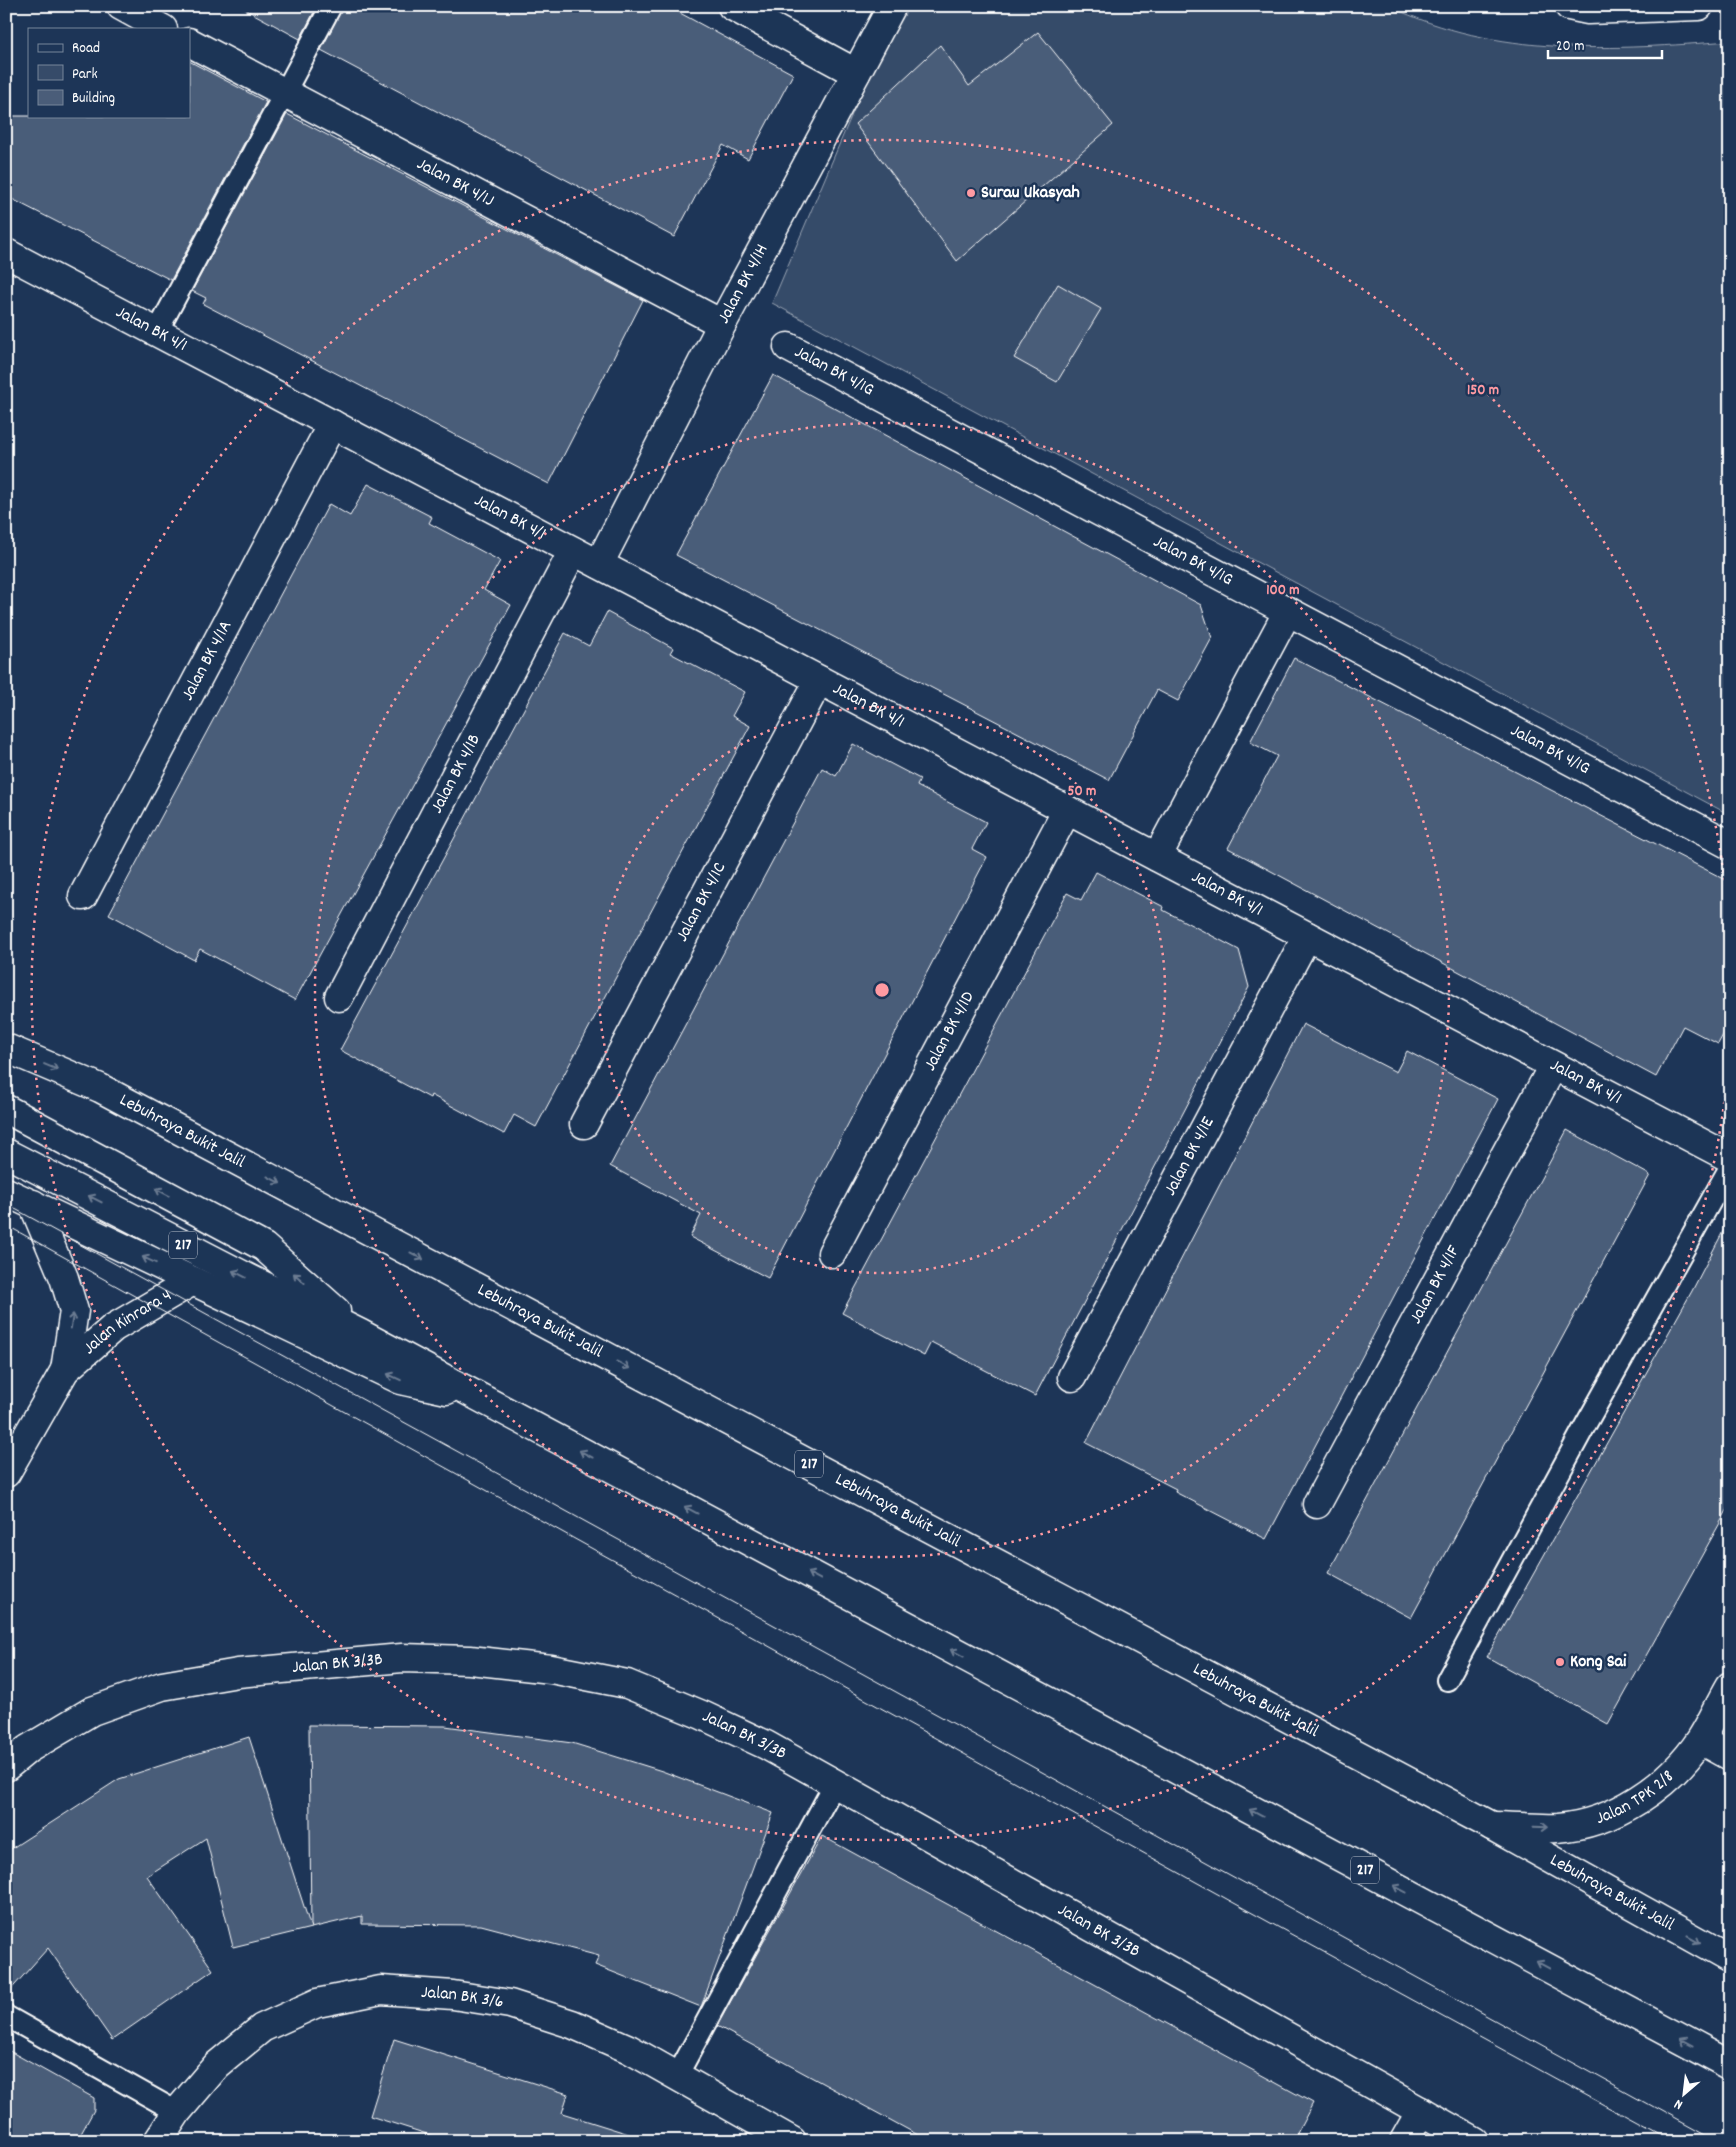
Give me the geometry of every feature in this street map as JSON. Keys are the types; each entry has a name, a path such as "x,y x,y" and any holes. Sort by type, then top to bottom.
{"main road":[{"path":"121,6 162,28"},
{"path":"732,6 856,73"},
{"name":"Jalan BK 4/1H","path":"599,564 722,324 892,6"},
{"path":"1569,6 1588,10 1699,6"},
{"name":"Jalan BK 4/1J","path":"190,43 722,324"},
{"name":"Jalan BK 4/1","path":"6,253 1730,1158"},
{"name":"Jalan BK 4/1G","path":"788,347 1730,845"},
{"name":"Jalan BK 4/1A","path":"83,896 332,424"},
{"name":"Jalan BK 4/1B","path":"339,997 573,551"},
{"path":"1157,858 1288,611"},
{"name":"Jalan BK 4/1C","path":"584,1124 819,680"},
{"name":"Jalan BK 4/1D","path":"832,1253 1067,810"},
{"name":"Jalan BK 4/1E","path":"1072,1377 1308,936"},
{"name":"Lebuhraya Bukit Jalil","path":"6,1048 100,1088 1492,1826 1730,1959"},
{"name":"Jalan BK 4/1F","path":"1317,1504 1553,1066"},
{"path":"6,1109 264,1247 361,1334"},
{"name":"217","path":"6,1153 361,1334 1730,2065"},
{"path":"6,1192 401,1380 476,1395"},
{"name":"Jalan Kinrara 4","path":"33,1204 64,1278 74,1311 65,1370"},
{"name":"Jalan Kinrara 4","path":"6,1473 65,1370 113,1328 194,1280"},
{"name":"Jalan BK 3/3B","path":"6,1767 28,1749 92,1711 162,1686 238,1673 402,1658 479,1661 551,1669 627,1684 702,1715 758,1742 1474,2141"},
{"name":"Jalan TPK 2/8","path":"1492,1826 1558,1828 1599,1819 1633,1803 1669,1778 1700,1740 1730,1686"},
{"path":"1700,1740 1730,1756"},
{"name":"Jalan BK 3/6","path":"158,2141 177,2112 217,2065 262,2028 317,2003 381,1990 453,1995 510,2004 572,2024 629,2049 792,2141"},
{"path":"1404,2141 1421,2111"}],"lane":[{"path":"157,332 331,6"},
{"path":"1447,1680 1582,1432 1730,1167"},
{"path":"677,2076 834,1784"},
{"path":"6,2016 177,2112"}],"green space":[{"path":"898,6 1389,6 1430,23 1472,35 1514,42 1600,48 1730,41 1730,815 772,303"}],"building":[{"path":"239,6 317,6 300,39"},
{"path":"343,6 667,6 793,74 748,159 723,145 674,237 321,50"},
{"name":"Surau Ukasyah","path":"1038,32 1113,125 957,261 855,124 940,45 969,86"},
{"path":"190,62 266,102 171,280 6,196 6,116 28,116 28,118 190,118"},
{"path":"287,114 643,300 549,484 203,304 206,298 192,291"},
{"path":"1058,284 1101,309 1057,382 1014,358"},
{"path":"773,375 1201,605 1212,638 1178,701 1157,690 1109,780 676,555"},
{"path":"368,484 432,517 429,523 500,561 484,590 511,605 295,1000 200,949 194,960 109,914 329,504 350,516"},
{"path":"607,612 673,648 670,653 745,692 732,716 750,726 536,1127 514,1115 504,1134 431,1095 430,1098 340,1050 565,633 589,646"},
{"path":"1294,658 1730,882 1730,1022 1718,1044 1683,1026 1656,1077 1228,848 1277,756 1250,742"},
{"path":"853,744 920,779 917,786 986,822 972,849 987,857 768,1278 690,1237 701,1215 610,1166 822,768 836,776"},
{"path":"1096,872 1164,907 1163,910 1239,950 1249,987 1035,1396 931,1342 924,1356 842,1313 1067,893 1081,900"},
{"path":"1303,1024 1396,1072 1407,1051 1498,1099 1266,1539 1175,1492 1176,1489 1086,1443"},
{"path":"1567,1130 1650,1175 1411,1618 1328,1573"},
{"path":"1730,1218 1730,1505 1608,1724 1487,1657 1692,1291"},
{"path":"309,1725 445,1726 572,1743 662,1771 773,1813 701,2007 595,1965 599,1956 481,1925 362,1924 362,1916 311,1928"},
{"path":"249,1737 311,1928 233,1947 206,1838 147,1876 213,1970 112,2040 48,1948 6,1995 6,1852 119,1779"},
{"path":"822,1836 1313,2103 1293,2141 929,2141 717,2026"},
{"path":"394,2039 568,2094 562,2113 629,2134 627,2141 449,2141 370,2116"},
{"path":"6,2049 94,2098 94,2110 77,2141 6,2141"}],"tram line":[{"path":"6,1204 1715,2141"},
{"path":"6,1225 1234,1903 1670,2141"}],"place":[{"name":"Surau Ukasyah","path":"971,193"},
{"name":"Kong Sai","path":"1560,1662"}]}
